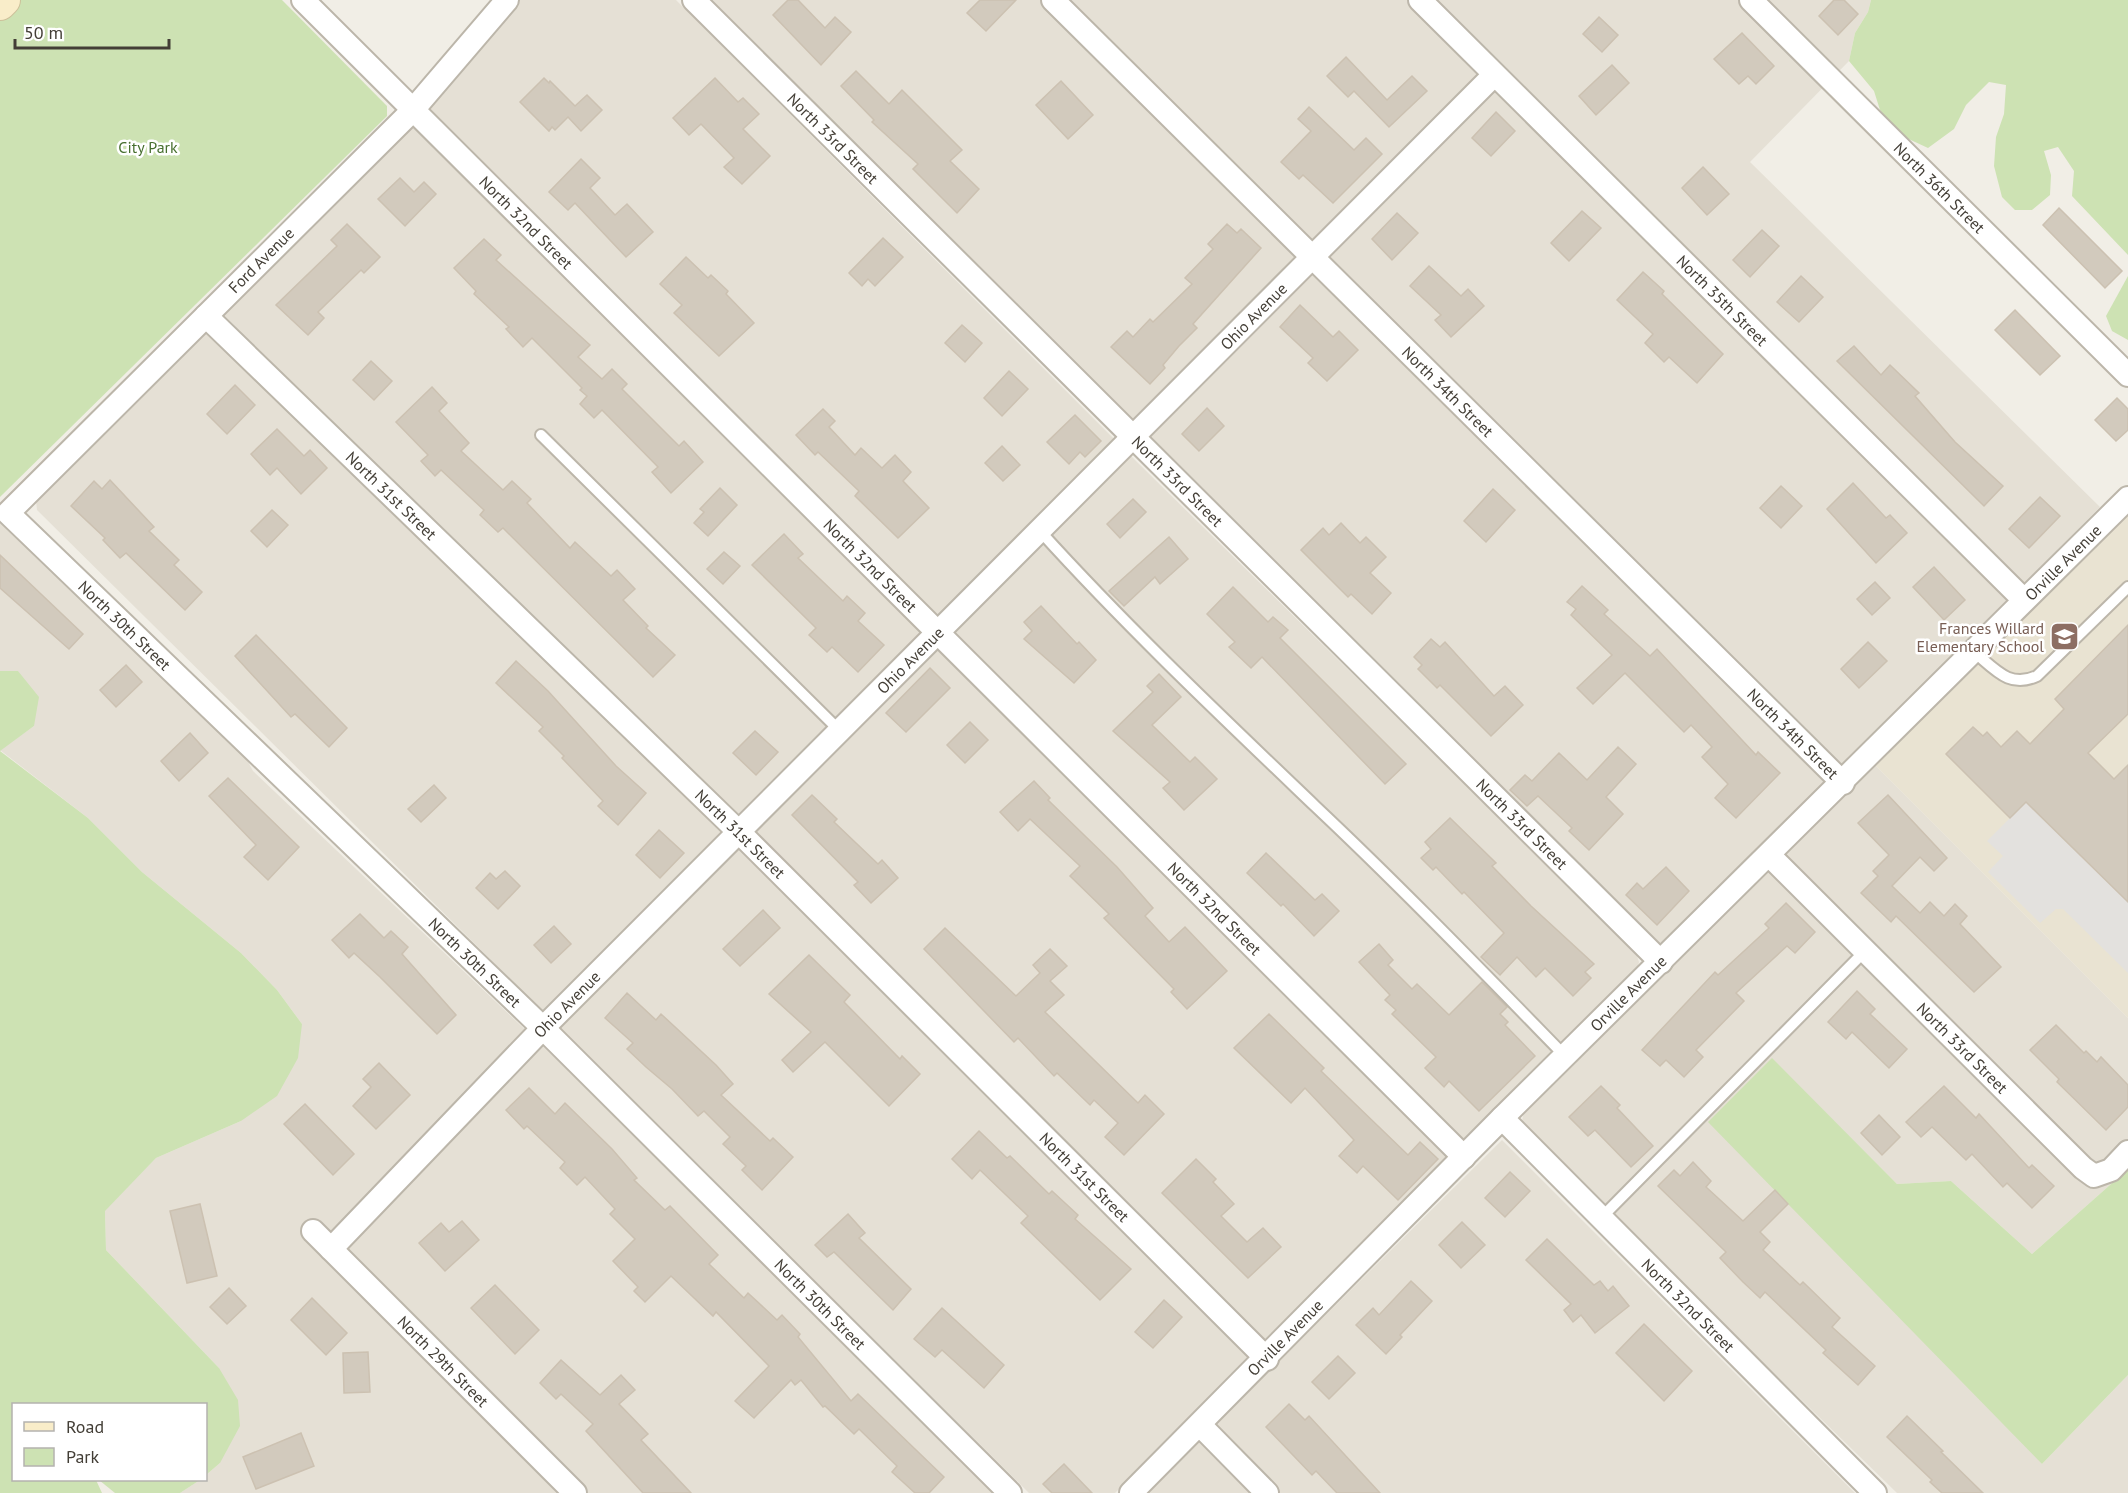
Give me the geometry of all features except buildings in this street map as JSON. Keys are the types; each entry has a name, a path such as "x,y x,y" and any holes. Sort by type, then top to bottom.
{"main road":[{"path":"0,4 4,0"}],"street":[{"name":"North 32nd Street","path":"303,0 1464,1157"},
{"name":"Ford Avenue","path":"8,513 412,111 507,0"},
{"name":"North 33rd Street","path":"694,0 1131,438 1661,962"},
{"name":"North 34th Street","path":"1053,0 1843,783"},
{"name":"North 35th Street","path":"1420,0 2024,600"},
{"name":"North 36th Street","path":"1751,0 2128,375"},
{"name":"Ohio Avenue","path":"332,1249 543,1028 1494,75"},
{"name":"North 31st Street","path":"206,316 740,833 1267,1359"},
{"name":"Orville Avenue","path":"1131,1493 1267,1359 1502,1118 1843,783 2128,498"},
{"name":"North 30th Street","path":"8,513 543,1028 1010,1493"},
{"name":"North 33rd Street","path":"1769,855 2083,1168 2094,1176 2111,1170 2128,1152"},
{"name":"North 32nd Street","path":"1502,1118 1875,1493"},
{"name":"North 29th Street","path":"313,1231 575,1493"},
{"path":"1200,1425 1267,1493"}],"lane":[{"path":"541,435 840,731"},
{"path":"1040,531 1086,582 1232,729 1395,884 1565,1056"},
{"path":"1973,651 2012,681 2024,682 2037,676 2128,587"},
{"path":"1601,1218 1865,951"}],"shaded area":[{"path":"519,0 676,0 1137,462 1636,953 1639,962 1637,970 1115,1493 1029,1493 37,510 36,500"},
{"path":"708,0 1871,0 1868,12 1855,33 1849,61 1750,162 2100,507 1669,939 1660,943"},
{"name":"Frances Willard Elementary School","path":"2128,510 2128,1018 1874,764"},
{"path":"0,516 240,747 253,771 555,1058 995,1493 180,1493 198,1481 207,1481 207,1474 220,1463 219,1368 106,1250 105,1210 156,1158 241,1121 302,1024 277,990 241,953 142,872 88,818 0,750 34,726 18,671 0,671"},
{"path":"1874,764 2128,1018 2128,1169 2032,1254 1951,1181 1897,1184 1772,1059 2042,1464 2128,1375 2128,1493 1897,1493 1525,1130 1522,1121 1524,1111"},
{"path":"2026,802 2128,902 2128,973 2063,909 2056,909 2040,923 1988,872 2003,856 1987,841"},
{"path":"1502,1140 1855,1493 1146,1493"}],"green space":[{"name":"City Park","path":"0,0 282,0 387,106 387,116 0,497"},
{"path":"1871,0 2128,0 2128,255 2072,196 2074,171 2058,147 2044,151 2051,175 2050,195 2032,210 2015,210 2002,197 1994,166 1996,137 2004,114 2006,85 1989,82 1966,105 1954,129 1928,148 1900,135 1880,110 1874,91 1849,61 1855,33 1868,12"},
{"path":"2128,276 2128,340 2112,331 2106,316"},
{"path":"0,671 18,671 39,697 34,726 0,751"},
{"path":"0,751 88,818 142,872 241,953 277,990 302,1024 298,1058 277,1096 241,1121 156,1158 105,1211 106,1250 219,1368 238,1400 240,1426 220,1463 207,1474 207,1403 12,1403 12,1481 96,1481 102,1493 0,1493"},
{"path":"1772,1058 1897,1184 1951,1181 2032,1254 2128,1169 2128,1375 2042,1464 1708,1122"},
{"path":"100,1481 198,1481 180,1493 115,1493"}],"place":[{"name":"Frances Willard Elementary School","path":"2065,637"}]}
